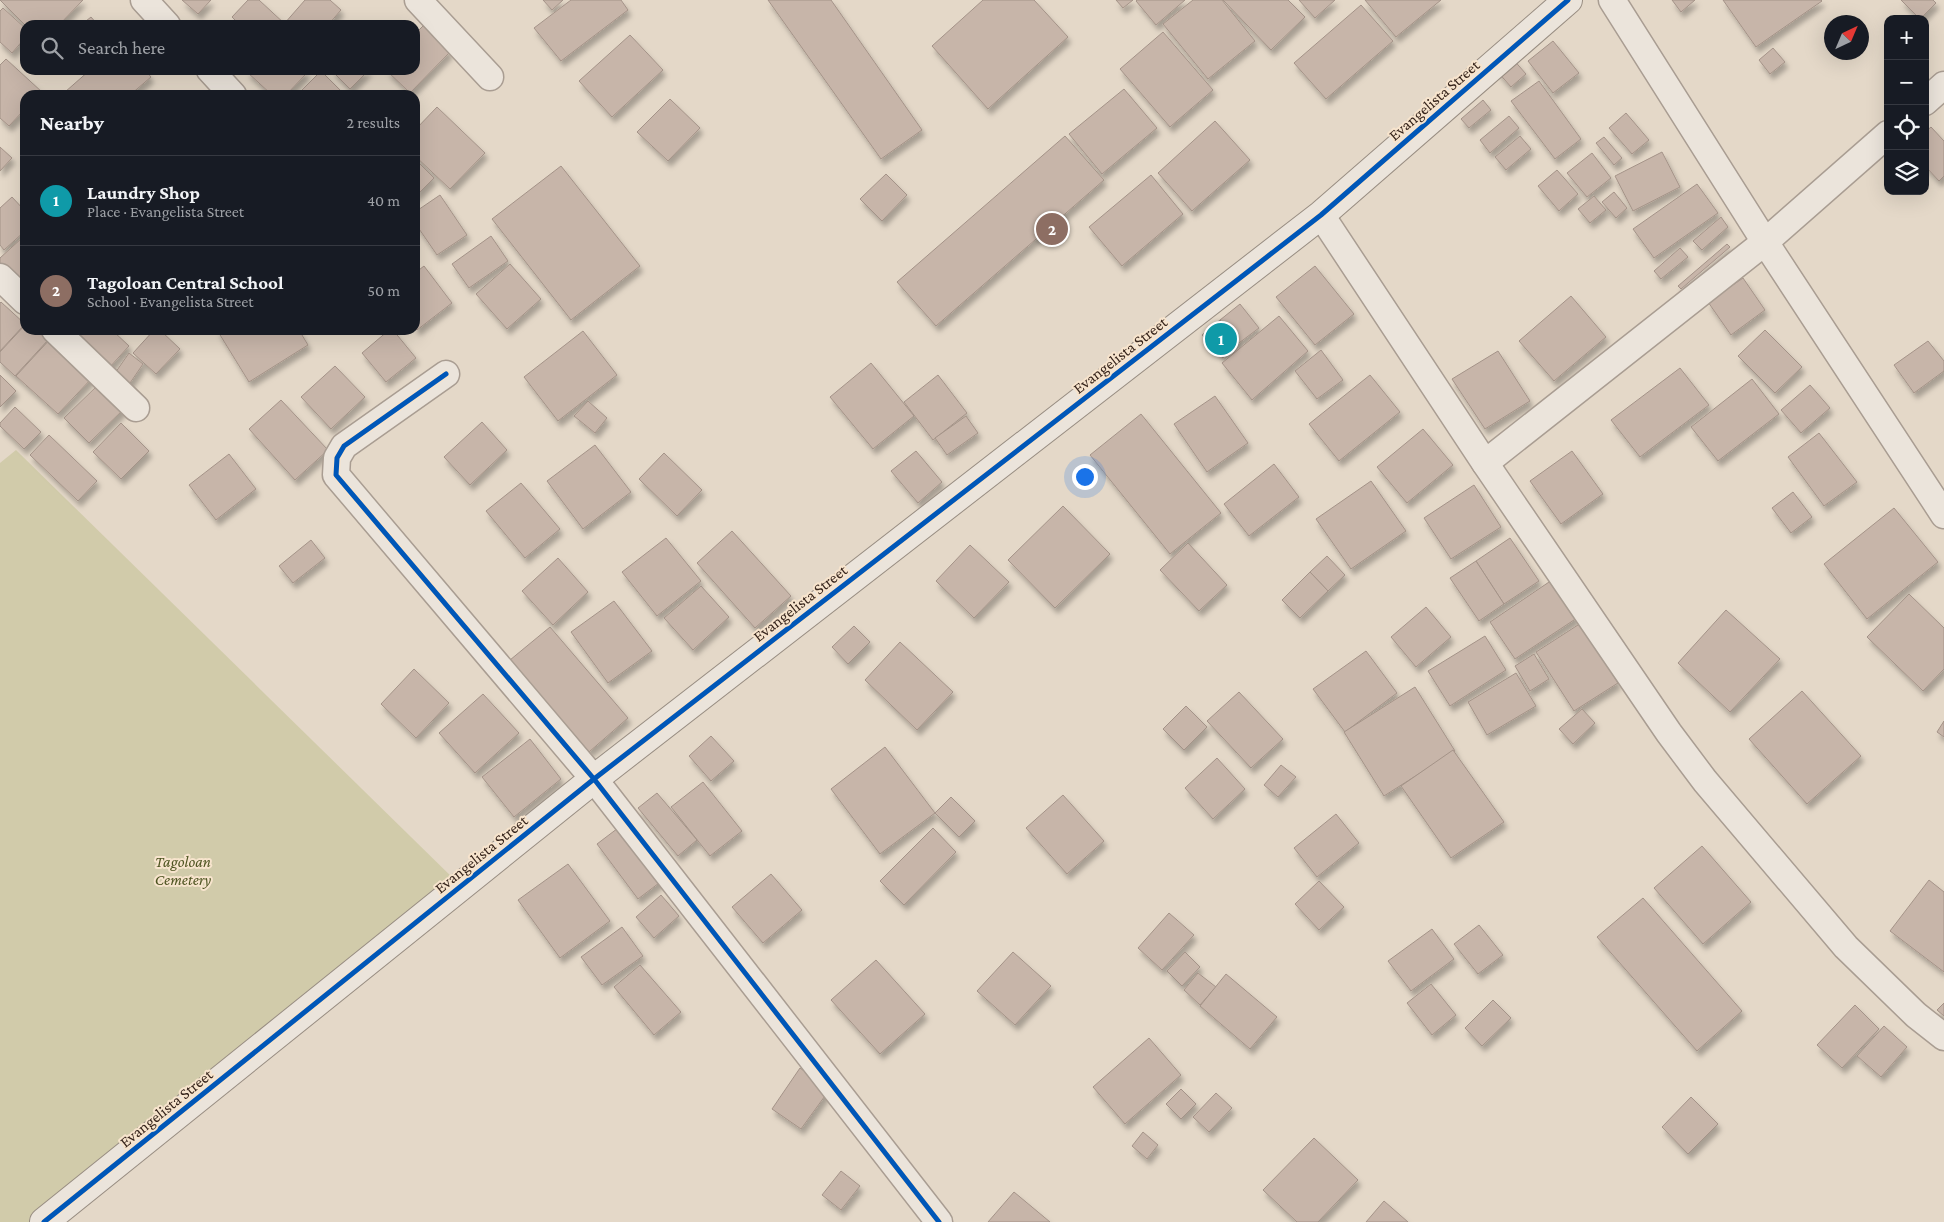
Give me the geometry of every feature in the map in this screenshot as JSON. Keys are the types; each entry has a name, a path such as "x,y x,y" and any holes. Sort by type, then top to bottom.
{"street":[{"path":"144,0 162,20"},
{"path":"418,0 490,77"},
{"name":"Evangelista Street","path":"44,1222 594,779 1321,215 1568,0"},
{"path":"1612,0 1765,242 1944,515"},
{"path":"215,75 228,90"},
{"path":"1929,98 1944,85"},
{"path":"1485,463 1765,242 1884,138"},
{"path":"1321,215 1485,463 1669,733 1705,780 1846,947 1916,1015 1944,1037"},
{"path":"0,277 20,296"},
{"path":"60,335 136,408"},
{"path":"446,374 344,446 337,458 336,475 594,779 939,1222"}],"green space":[{"name":"Tagoloan Cemetery","path":"16,450 459,884 35,1222 0,1222 0,463"}],"building":[{"path":"0,0 83,0 64,20 20,20"},
{"path":"182,0 211,0 198,14"},
{"path":"248,0 259,0 281,20 235,20 232,17"},
{"path":"305,0 330,0 341,10 332,20 288,20"},
{"path":"543,0 563,0 552,10"},
{"path":"571,0 621,0 628,10 561,61 534,28"},
{"path":"768,0 831,0 922,130 881,159"},
{"path":"983,0 1034,0 1068,37 988,109 932,46"},
{"path":"1116,0 1133,0 1123,8"},
{"path":"1137,0 1185,0 1156,25"},
{"path":"1193,0 1222,0 1255,41 1208,79 1163,24"},
{"path":"1223,0 1288,0 1305,17 1271,50"},
{"path":"1299,0 1335,0 1315,18"},
{"path":"1365,0 1441,0 1396,37"},
{"path":"1672,0 1695,0 1681,12"},
{"path":"1723,0 1821,0 1822,1 1756,47"},
{"path":"1901,0 1933,0 1936,3 1924,15 1916,15"},
{"path":"1361,5 1393,41 1326,99 1294,63"},
{"path":"3,8 20,23 20,44 12,53 0,42 0,11"},
{"path":"423,26 450,52 413,90 407,90 391,75 420,75 420,29"},
{"path":"1163,32 1213,90 1170,127 1120,69"},
{"path":"630,35 663,70 612,117 579,81"},
{"path":"1553,41 1579,73 1553,93 1528,61"},
{"path":"1773,48 1785,62 1770,74 1759,60"},
{"path":"1512,58 1526,74 1511,87 1497,71"},
{"path":"6,59 20,72 20,75 23,75 40,90 20,90 20,114 9,126 0,118 0,65"},
{"path":"84,75 149,75 151,77 136,90 67,90"},
{"path":"250,75 305,75 291,90 267,90"},
{"path":"317,75 325,75 340,90 302,90"},
{"path":"336,75 364,75 350,89"},
{"path":"1539,81 1581,139 1555,159 1511,101"},
{"path":"1124,89 1157,128 1102,174 1069,134"},
{"path":"670,99 700,128 668,161 637,132"},
{"path":"1483,100 1491,110 1469,128 1461,119"},
{"path":"437,107 485,153 450,189 420,161 420,125"},
{"path":"1626,113 1649,140 1632,154 1609,128"},
{"path":"1509,116 1519,128 1490,153 1480,140"},
{"path":"1215,121 1250,160 1192,211 1158,173"},
{"path":"1931,127 1944,141 1944,176 1939,181 1929,170 1929,129"},
{"path":"1065,136 1104,180 936,326 897,282"},
{"path":"1520,136 1531,149 1506,170 1495,157"},
{"path":"1604,137 1622,158 1614,165 1596,143"},
{"path":"0,147 12,158 0,171"},
{"path":"1662,152 1680,187 1633,211 1615,176"},
{"path":"1592,153 1611,178 1587,197 1567,173"},
{"path":"420,164 434,178 420,192"},
{"path":"561,166 640,266 571,320 492,219"},
{"path":"1557,170 1578,194 1559,211 1538,186"},
{"path":"886,174 907,195 882,221 860,199"},
{"path":"1151,175 1183,214 1122,266 1089,227"},
{"path":"1697,184 1718,213 1654,258 1633,229"},
{"path":"1614,192 1627,208 1616,218 1602,202"},
{"path":"440,195 467,235 437,255 420,230 420,209"},
{"path":"1594,196 1606,210 1590,223 1578,209"},
{"path":"12,197 20,206 20,236 4,250 0,245 0,208"},
{"path":"1721,217 1728,227 1702,250 1693,241"},
{"path":"491,236 508,261 469,288 452,264"},
{"path":"20,240 20,278 15,282 0,264 0,258"},
{"path":"1727,244 1730,247 1681,289 1678,286"},
{"path":"1680,248 1688,257 1661,279 1654,271"},
{"path":"510,264 541,299 507,329 476,294"},
{"path":"424,266 452,303 420,328 420,269"},
{"path":"1315,266 1354,314 1315,345 1276,297"},
{"path":"1743,278 1765,310 1731,335 1708,302"},
{"path":"1571,296 1606,337 1554,381 1519,341"},
{"path":"0,303 20,319 20,329 0,351"},
{"path":"1240,304 1259,328 1239,343 1220,320"},
{"path":"1279,316 1308,351 1252,400 1222,363"},
{"path":"1220,320 1239,343 1223,358 1202,335"},
{"path":"20,330 20,335 45,335 49,339 15,376 0,362 0,352"},
{"path":"1765,330 1802,367 1775,393 1738,356"},
{"path":"583,331 617,375 558,421 524,377"},
{"path":"73,335 117,335 129,346 109,368"},
{"path":"149,335 165,335 180,349 156,374 133,353"},
{"path":"220,335 302,335 308,345 249,382"},
{"path":"383,335 397,335 416,358 386,382 362,353"},
{"path":"52,337 94,376 58,414 16,376"},
{"path":"1928,341 1944,361 1944,371 1914,393 1894,365"},
{"path":"1321,350 1343,380 1317,399 1295,371"},
{"path":"1498,351 1530,401 1485,429 1452,379"},
{"path":"129,353 143,364 128,386 113,376"},
{"path":"871,363 914,416 873,449 830,397"},
{"path":"335,366 365,397 331,429 301,397"},
{"path":"1680,368 1709,405 1640,457 1611,420"},
{"path":"0,375 16,391 0,407"},
{"path":"938,375 967,413 933,440 904,402"},
{"path":"1370,375 1400,412 1339,461 1309,424"},
{"path":"1752,379 1779,414 1718,461 1691,427"},
{"path":"100,383 125,408 89,443 64,418"},
{"path":"1810,385 1830,408 1801,433 1781,410"},
{"path":"1215,396 1248,443 1207,472 1174,424"},
{"path":"281,400 328,450 295,480 249,429"},
{"path":"588,401 607,418 595,433 574,416"},
{"path":"15,407 41,432 24,449 0,426 0,423"},
{"path":"1141,414 1221,513 1170,554 1090,455"},
{"path":"966,416 978,433 947,455 935,438"},
{"path":"482,422 507,450 470,485 444,457"},
{"path":"121,423 149,451 121,479 93,452"},
{"path":"1423,429 1453,465 1407,503 1377,467"},
{"path":"1819,433 1857,482 1824,506 1788,457"},
{"path":"49,435 97,481 78,501 30,455"},
{"path":"595,445 631,492 583,529 547,481"},
{"path":"916,451 942,482 918,503 891,471"},
{"path":"1572,451 1603,494 1561,524 1530,481"},
{"path":"664,453 702,490 677,516 639,479"},
{"path":"229,454 256,489 216,520 189,485"},
{"path":"1274,464 1299,497 1249,536 1224,504"},
{"path":"1371,481 1406,531 1351,569 1316,519"},
{"path":"521,483 560,529 525,558 486,511"},
{"path":"1474,485 1501,527 1451,559 1424,518"},
{"path":"1793,492 1812,517 1791,533 1772,508"},
{"path":"1063,506 1110,554 1055,608 1008,560"},
{"path":"1894,508 1938,562 1867,619 1824,564"},
{"path":"732,531 791,596 755,628 697,563"},
{"path":"666,538 701,581 657,616 622,572"},
{"path":"1510,538 1539,581 1504,604 1476,561"},
{"path":"311,540 325,558 293,583 279,566"},
{"path":"1188,543 1227,585 1199,611 1160,570"},
{"path":"970,545 1009,582 974,618 936,581"},
{"path":"1327,556 1345,575 1328,591 1310,572"},
{"path":"558,558 588,592 553,625 522,591"},
{"path":"1476,561 1504,604 1479,621 1450,578"},
{"path":"1310,572 1328,591 1300,618 1282,600"},
{"path":"1552,580 1577,618 1515,659 1490,622"},
{"path":"701,586 729,617 693,650 664,618"},
{"path":"1909,594 1944,628 1944,669 1923,691 1867,637"},
{"path":"614,601 652,651 608,683 571,632"},
{"path":"1426,607 1451,637 1416,667 1391,637"},
{"path":"1726,610 1780,659 1730,712 1678,663"},
{"path":"1581,623 1618,683 1574,711 1536,652"},
{"path":"854,626 870,642 848,664 832,647"},
{"path":"550,627 628,718 589,752 510,660"},
{"path":"1485,636 1506,670 1450,706 1428,671"},
{"path":"900,642 953,692 917,730 865,680"},
{"path":"1366,651 1397,693 1345,732 1313,689"},
{"path":"1534,654 1549,679 1530,691 1515,666"},
{"path":"414,669 449,703 416,738 381,704"},
{"path":"1516,673 1536,706 1487,735 1468,702"},
{"path":"1415,687 1455,751 1384,796 1344,732"},
{"path":"1802,691 1861,756 1807,804 1749,739"},
{"path":"1239,692 1283,739 1251,768 1207,721"},
{"path":"483,694 519,733 475,773 439,733"},
{"path":"1186,706 1207,727 1184,750 1163,729"},
{"path":"1582,709 1595,723 1573,744 1559,729"},
{"path":"1944,721 1944,737 1937,732"},
{"path":"711,736 734,761 711,781 689,756"},
{"path":"530,739 561,779 514,817 482,777"},
{"path":"885,747 935,813 880,854 831,789"},
{"path":"1453,750 1504,822 1451,858 1401,786"},
{"path":"1217,758 1245,789 1213,819 1185,788"},
{"path":"1281,765 1296,777 1278,797 1264,785"},
{"path":"703,782 742,831 710,856 671,807"},
{"path":"657,793 697,840 678,856 638,808"},
{"path":"1063,795 1104,841 1067,874 1026,828"},
{"path":"951,797 975,821 959,837 935,813"},
{"path":"1336,814 1359,843 1317,877 1294,848"},
{"path":"626,822 667,877 638,899 597,844"},
{"path":"933,828 956,852 904,905 880,881"},
{"path":"1702,846 1751,902 1703,944 1654,888"},
{"path":"568,864 610,921 560,958 518,900"},
{"path":"771,874 802,910 763,943 732,907"},
{"path":"1929,880 1944,892 1944,972 1890,931"},
{"path":"1319,881 1344,907 1319,930 1295,904"},
{"path":"661,895 679,916 654,938 636,917"},
{"path":"1643,898 1742,1011 1697,1051 1597,937"},
{"path":"1169,913 1194,935 1162,970 1138,948"},
{"path":"1479,925 1503,955 1478,974 1454,944"},
{"path":"622,927 643,956 602,985 581,957"},
{"path":"1432,929 1454,959 1411,991 1388,961"},
{"path":"1013,952 1051,986 1015,1025 977,991"},
{"path":"1185,952 1200,967 1182,986 1167,971"},
{"path":"876,960 925,1014 880,1054 831,1000"},
{"path":"640,965 681,1012 654,1035 614,987"},
{"path":"1198,973 1216,987 1200,1005 1184,990"},
{"path":"1226,974 1277,1017 1250,1049 1200,1006"},
{"path":"1431,984 1456,1015 1432,1035 1407,1003"},
{"path":"1493,1000 1511,1018 1482,1046 1465,1028"},
{"path":"1944,1003 1944,1016 1937,1010"},
{"path":"1855,1005 1879,1029 1842,1068 1817,1045"},
{"path":"1884,1026 1907,1047 1881,1077 1857,1056"},
{"path":"1149,1038 1181,1075 1125,1124 1093,1087"},
{"path":"800,1068 830,1089 801,1129 772,1109"},
{"path":"1181,1089 1196,1104 1181,1119 1166,1104"},
{"path":"1216,1093 1232,1108 1209,1132 1193,1117"},
{"path":"1691,1097 1718,1124 1688,1154 1662,1127"},
{"path":"1143,1132 1158,1145 1147,1159 1132,1146"},
{"path":"1314,1138 1358,1180 1318,1222 1297,1222 1263,1190"},
{"path":"841,1171 860,1186 841,1210 822,1195"},
{"path":"1014,1192 1050,1222 988,1222"},
{"path":"1384,1201 1408,1222 1366,1222"}],"cycle path":[{"path":"44,1222 594,779 1321,215 1568,0"},
{"path":"446,374 344,446 337,458 336,475 594,779 939,1222"}],"place":[{"name":"Tagoloan Central School","path":"1052,229"},
{"name":"Laundry Shop","path":"1221,339"}]}
